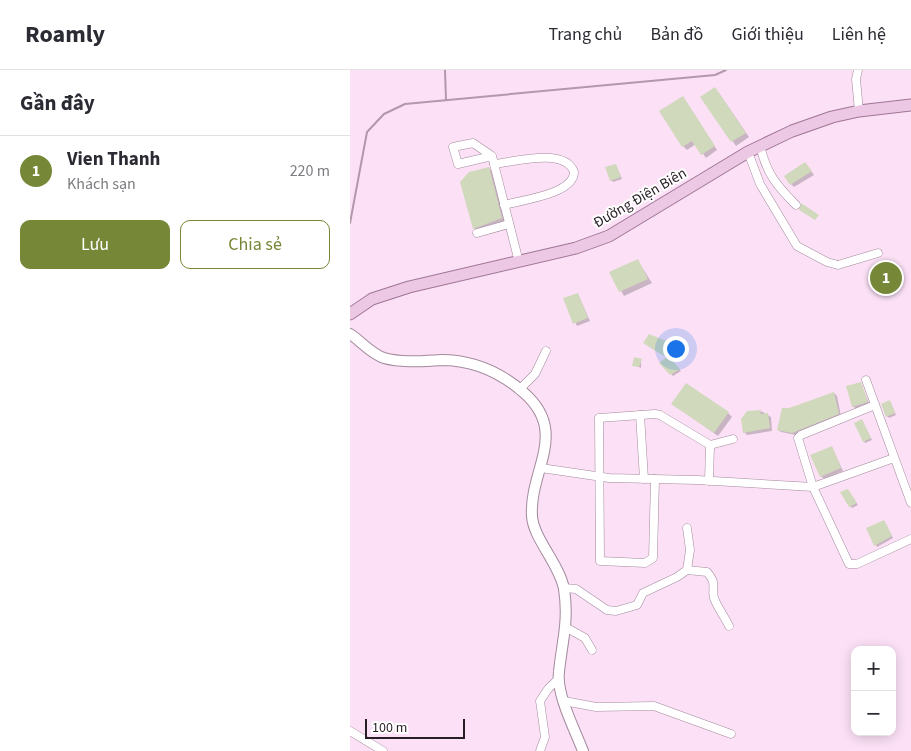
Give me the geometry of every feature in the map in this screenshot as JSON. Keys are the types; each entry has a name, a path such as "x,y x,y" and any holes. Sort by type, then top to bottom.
{"main road":[{"name":"Đường Điện Biên","path":"350,314 372,299 409,288 576,248 609,236 748,152 792,131 832,117 859,111 911,104"}],"street":[{"path":"858,70 856,79 859,111"},
{"path":"504,205 562,189 571,182 574,172 570,165 553,157 493,160 458,164 454,146 474,143 493,160 504,205 519,262"},
{"path":"760,146 765,166 771,178 796,204"},
{"path":"748,152 760,184 797,246 834,265 846,264 878,253"},
{"path":"477,233 509,224"},
{"path":"350,334 383,358 414,362 462,362 486,368 519,390 536,406 545,422 547,432 532,517 560,575 564,588 567,628 559,678 564,701 583,751"},
{"path":"519,390 534,374 546,351"},
{"path":"866,380 911,503"},
{"path":"875,405 798,436 814,487 849,564 857,564 911,540"},
{"path":"640,415 644,479"},
{"path":"655,479 653,558 645,563 601,561 599,559 599,418 660,415 710,445 733,439"},
{"path":"709,481 710,445"},
{"path":"541,468 599,477 814,487 894,458"},
{"path":"564,588 576,589 607,610 616,611 637,605 643,593 677,578 687,570 690,550 687,528"},
{"path":"687,570 707,572 711,577 716,588 714,597 729,626"},
{"path":"567,628 585,638 592,650"},
{"path":"540,751 544,737 540,701 559,678"},
{"path":"564,701 596,707 654,706 731,734"},
{"path":"350,731 383,751"}],"building":[{"path":"715,87 746,133 731,142 700,97"},
{"path":"683,96 715,146 701,155 692,141 682,147 659,111"},
{"path":"805,162 812,171 790,185 784,176"},
{"path":"616,164 621,177 610,181 605,167"},
{"path":"489,167 502,218 473,229 460,182 469,172"},
{"path":"801,203 819,215 815,220 799,210"},
{"path":"638,259 648,279 619,292 609,272"},
{"path":"578,293 588,318 573,324 563,298"},
{"path":"649,334 674,344 664,356 643,343"},
{"path":"668,356 680,369 670,375 659,363"},
{"path":"634,357 642,359 639,367 632,366"},
{"path":"861,382 868,402 852,407 846,386"},
{"path":"686,383 729,412 714,433 671,404"},
{"path":"834,392 839,414 792,433 777,430 782,408 789,408"},
{"path":"890,400 895,413 886,417 881,404"},
{"path":"761,410 760,414 768,413 770,428 743,433 741,419 747,411"},
{"path":"862,419 871,438 863,442 854,423"},
{"path":"832,446 841,468 820,477 810,455"},
{"path":"848,489 857,503 849,507 840,492"},
{"path":"884,520 892,536 874,546 866,528"}],"waterway":[{"path":"445,70 446,100"},
{"path":"350,223 367,132 384,114 405,104 715,75 726,70"}],"place":[{"name":"Vien Thanh","path":"886,278"}]}
